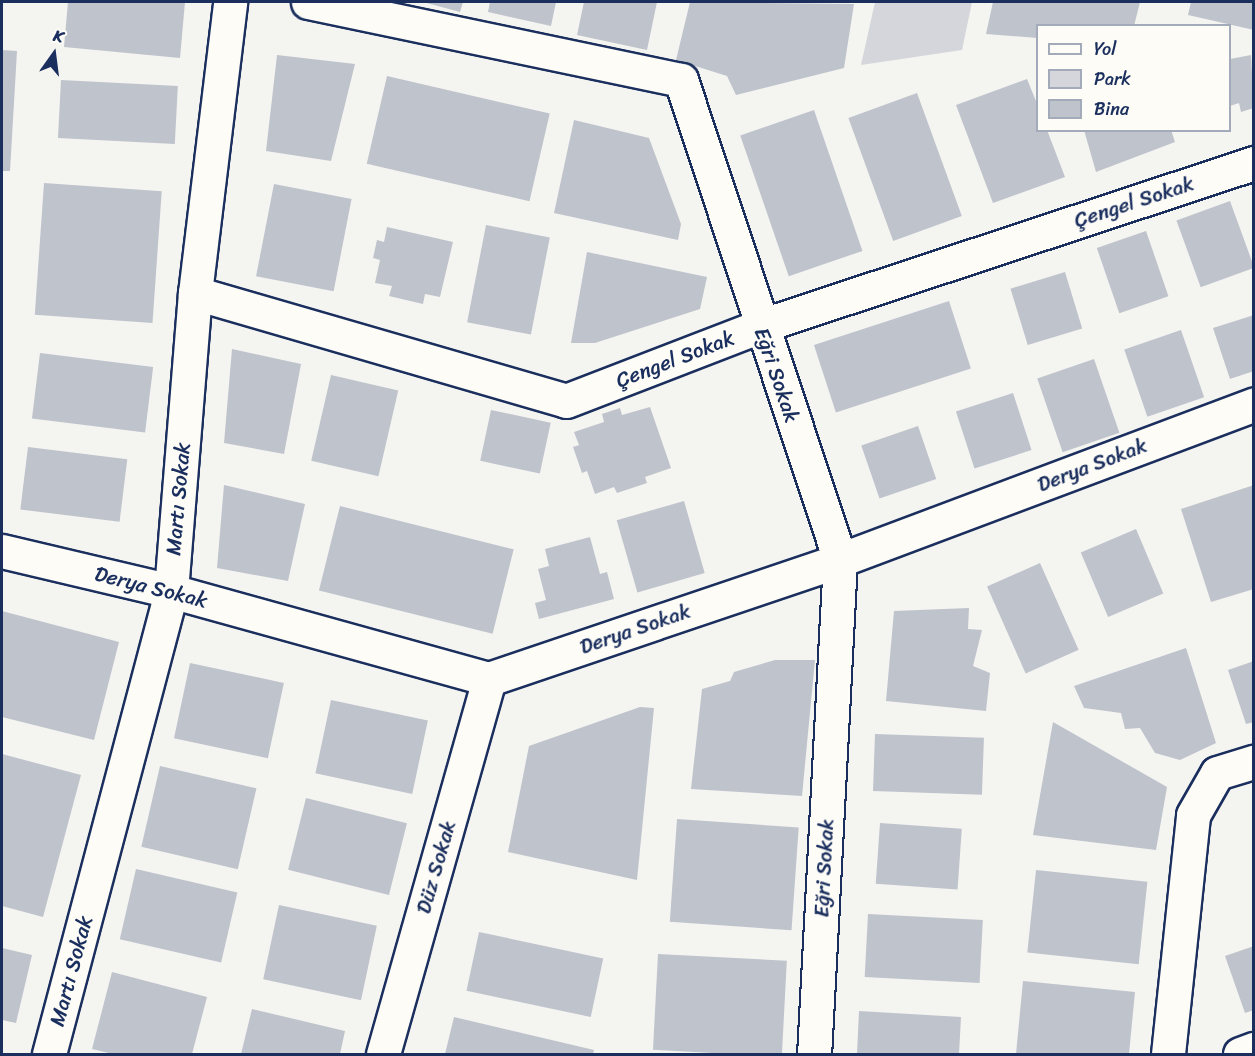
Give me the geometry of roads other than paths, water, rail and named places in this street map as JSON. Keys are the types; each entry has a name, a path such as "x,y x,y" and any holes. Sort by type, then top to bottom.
{"street":[{"name":"Martı Sokak","path":"49,1054 171,591 195,293 230,2"},
{"name":"Eğri Sokak","path":"308,2 681,80 760,326 840,560 814,1054"},
{"name":"Çengel Sokak","path":"195,293 566,401 760,326 1254,163"},
{"name":"Derya Sokak","path":"2,551 171,591 489,679 840,560 1254,404"},
{"name":"Düz Sokak","path":"383,1054 489,679"},
{"path":"1168,1054 1193,814 1217,774 1254,762"},
{"path":"1240,1054 1254,1049"}]}
